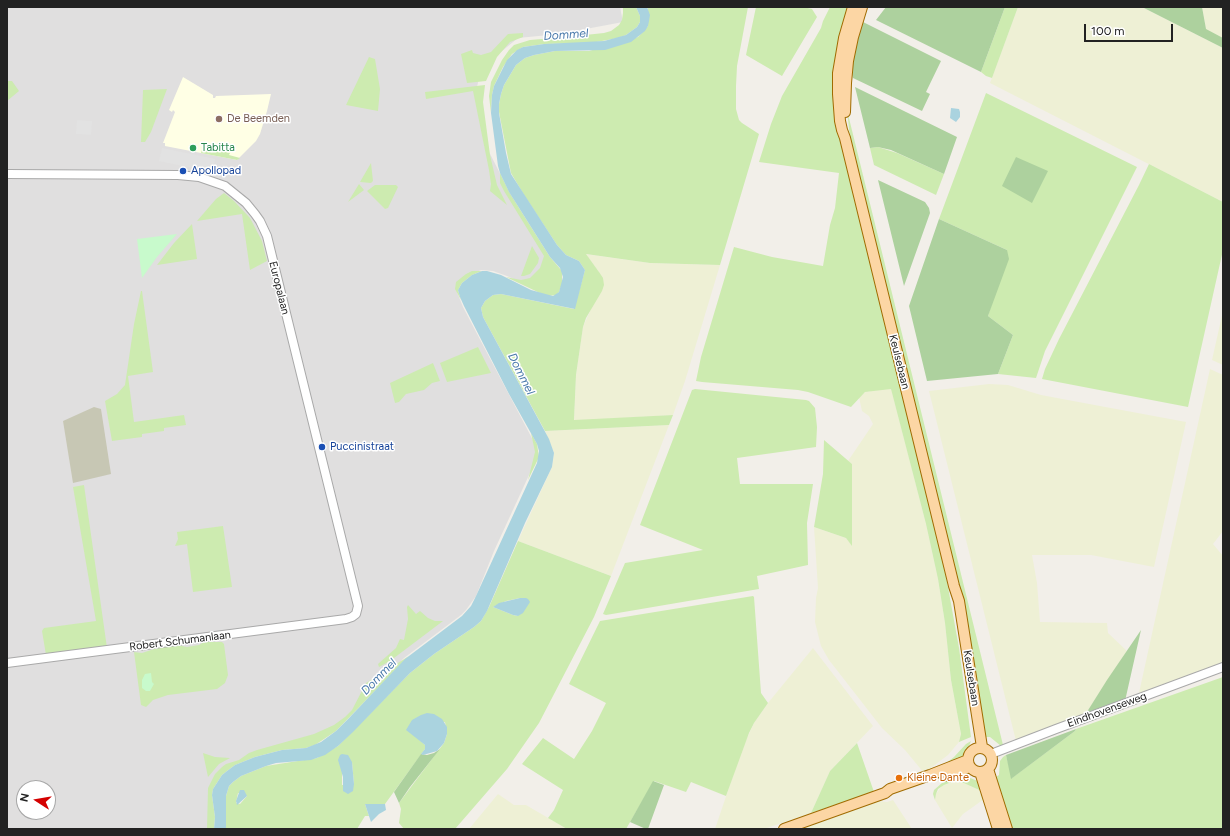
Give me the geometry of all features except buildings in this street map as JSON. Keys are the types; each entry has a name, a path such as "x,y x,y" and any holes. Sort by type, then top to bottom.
{"main road":[{"name":"Keulsebaan","path":"853,7 844,38 838,73 839,110 842,130 954,586 959,601 964,626 978,748"},
{"name":"Keulsebaan","path":"845,138 846,76 853,37 862,7"},
{"path":"978,748 987,749 991,754 992,763 984,771 976,772 969,763 970,753 978,748"},
{"path":"784,829 885,793 898,792 969,763"},
{"path":"984,771 998,829"},
{"path":"984,771 1007,829"}],"street":[{"name":"Europalaan","path":"7,174 178,175 199,177 225,186 255,214 267,236 357,603 358,610 352,617"},
{"name":"Robert Schumanlaan","path":"7,663 305,625 352,617"},
{"name":"Eindhovenseweg","path":"991,754 1223,667"}],"shaded area":[{"path":"7,7 620,7 623,22 559,34 518,38 481,68 476,92 485,144 512,197 549,258 530,287 493,271 481,270 461,282 457,292 463,307 535,444 535,462 494,551 476,596 461,615 404,658 335,730 282,749 254,756 226,769 216,781 211,795 213,829 7,829"},
{"path":"1018,7 1142,7 1223,48 1223,202 990,83"},
{"path":"1202,7 1223,7 1223,38 1206,30"},
{"name":"De Beemden","path":"183,77 213,95 213,98 216,96 271,94 260,134 256,141 237,160 165,146 165,143 163,143 175,112 173,110 172,112 169,110"},
{"path":"77,120 92,121 91,135 76,134"},
{"path":"162,148 215,159 212,172 159,161"},
{"path":"585,254 650,263 720,265 685,381 673,415 574,421 576,375 583,327 591,309 599,272"},
{"path":"1223,311 1223,365 1212,360"},
{"path":"1210,369 1223,375 1223,531 1213,544 1223,556 1223,664 1139,693"},
{"path":"989,384 1008,385 1041,395 1186,422 1154,567 1091,555 1032,555 1037,583 1040,622 1107,623 1108,633 1127,651 1085,715 1016,741 929,391"},
{"path":"891,388 926,524 938,579 945,623 951,680 961,734 959,742 948,755 924,773 905,750 882,728 829,660 821,646 815,622 818,588 814,527 846,538 852,545 852,464 848,461 873,424 869,416 862,411 859,397 865,392"},
{"path":"94,407 101,409 111,474 73,483 63,421"},
{"path":"669,425 611,576 518,541 552,467 554,453 545,431"},
{"path":"813,648 873,726 830,771 811,813 764,829 715,829 742,749 754,723 768,703"},
{"path":"957,780 986,793 987,797 963,814 952,828 935,800 936,794 942,786"},
{"path":"498,794 514,805 526,805 567,829 469,829"},
{"path":"893,800 912,829 802,829 878,801 887,802"}],"green space":[{"path":"623,7 636,7 640,16 640,22 637,27 626,35 591,43 544,44 523,47 512,54 503,67 494,86 491,113 489,96 491,82 502,60 514,45 530,40 604,33 611,31 619,25 622,20"},
{"path":"647,7 748,7 737,66 736,109 739,120 759,134 720,265 650,263 586,254 603,278 604,285 586,318 583,327 576,375 574,420 673,415 669,425 545,431 483,317 481,308 485,301 493,295 501,294 574,309 585,270 579,261 566,255 557,245 511,173 499,112 501,94 504,85 516,65 525,58 555,51 589,51 638,37 648,26"},
{"path":"756,7 803,7 812,9 817,17 782,76 746,55"},
{"path":"830,7 851,7 836,72 868,250 946,576 959,648 971,737 959,742 961,734 951,680 945,623 938,579 926,524 891,389 865,392 851,407 798,390 696,381 701,357 734,247 772,257 823,266 830,225 835,208 839,173 759,162 782,96 821,28"},
{"path":"886,7 1005,7 981,72 876,20"},
{"path":"1005,7 1018,7 992,78 981,72"},
{"path":"1142,7 1202,7 1206,29 1223,38 1223,48"},
{"path":"859,20 941,61 926,92 930,94 922,111 853,78 850,64"},
{"path":"523,33 523,37 510,42 497,57 486,81 467,83 461,54 472,50 473,53 481,55 491,52 508,34"},
{"path":"369,57 375,59 380,89 378,111 346,105"},
{"path":"7,81 12,81 19,91 7,101"},
{"path":"485,85 483,102 490,155 497,185 507,205 490,191 491,184 489,170 473,91 426,99 425,92"},
{"path":"855,87 957,137 944,174 891,150 878,147 870,148"},
{"path":"167,89 151,132 145,142 141,142 143,90"},
{"path":"986,93 1137,167 1045,351 1036,378 998,374 1013,335 988,316 1007,250 939,219"},
{"path":"847,110 1003,745 1001,746 990,737 983,737 964,623 850,138"},
{"path":"204,144 217,147 216,150 230,153 229,155 240,158 237,160 201,153"},
{"path":"878,147 897,153 944,174 936,195 874,165 870,148"},
{"path":"1016,157 1048,171 1032,203 1002,186"},
{"path":"371,163 373,181 371,183 360,182"},
{"path":"1149,164 1223,202 1223,250 1188,407 1042,379 1059,339"},
{"path":"500,173 509,192 550,257 562,271 562,284 556,295 548,296 542,294 506,277 521,280 530,278 540,268 544,256 504,191 500,183"},
{"path":"878,180 925,202 929,208 930,213 904,286"},
{"path":"359,184 364,190 348,202"},
{"path":"375,185 396,185 398,187 388,208 385,209 367,191"},
{"path":"224,193 250,218 262,241 267,261 250,270 242,214 197,221 216,199"},
{"path":"939,219 1007,250 1009,259 988,316 1013,335 998,374 927,381 909,306"},
{"path":"192,224 197,259 157,265 174,243"},
{"path":"177,234 157,257 142,278 137,239"},
{"path":"532,246 539,258 538,263 530,274 521,276"},
{"path":"472,271 482,271 472,275 462,283 458,290 461,300 455,289 456,282"},
{"path":"141,291 153,372 128,376 134,422 184,415 186,425 164,428 164,431 142,434 142,437 112,441 105,401 117,394 125,385 134,324"},
{"path":"478,347 491,373 447,382 440,363"},
{"path":"433,363 440,381 432,383 424,390 406,394 399,402 395,403 390,383"},
{"path":"695,389 806,400 809,401 815,408 817,427 816,447 737,458 740,484 813,484 807,523 808,565 757,576 759,589 606,615 603,614 625,563 703,550 640,525 692,390"},
{"path":"531,433 537,444 539,457 528,480 535,452"},
{"path":"824,440 852,464 852,546 846,538 814,527 823,474"},
{"path":"84,485 107,648 46,655 42,631 44,628 96,621 73,487"},
{"path":"223,526 232,587 193,592 187,544 175,546 178,539 177,532"},
{"path":"518,541 611,576 594,617 539,723 507,769 455,829 404,829 399,823 401,809 399,803 444,743 447,734 445,722 412,733 425,745 425,749 385,804 365,804 369,816 365,816 357,829 226,829 226,796 229,786 233,782 241,776 266,766 317,758 338,746 410,673 434,654 474,627 481,621 489,607","holes":["520,598 518,616 493,607 506,601","352,762 354,784 342,785 342,772","238,793 247,796 240,804 236,803"]},
{"path":"753,596 761,693 768,703 749,733 726,796 691,782 686,792 654,781 626,829 567,829 548,818 554,810 563,790 522,764 543,738 574,759 592,731 606,703 569,684 600,621"},
{"path":"408,605 416,614 420,611 428,618 435,621 443,621 390,661 379,667 378,664 396,648 400,639 404,640 408,619"},
{"path":"1141,630 1125,701 1085,715 1107,680"},
{"path":"204,642 222,642 224,644 228,675 225,683 217,689 168,695 153,700 146,707 141,705 134,652 142,653 157,648 177,645 187,647 199,645"},
{"path":"409,656 336,731 315,745 306,748 282,750 255,757 235,765 222,775 213,789 212,795 215,817 214,829 207,829 208,788 215,774 222,767 257,750 314,734 334,725 352,710 366,683"},
{"path":"151,673 152,682 154,684 150,691 146,691 142,688 142,680 145,674"},
{"path":"1223,677 1223,829 1010,829 993,779 999,775 1000,761 1003,757 1006,755 1012,778 1076,729"},
{"path":"1076,729 1075,731 1011,779 1006,755"},
{"path":"971,741 965,756 940,768 954,757 966,744"},
{"path":"857,743 874,792 811,813 830,771"},
{"path":"440,749 399,803 394,792 421,754 427,755"},
{"path":"203,753 215,757 230,758 219,764 208,777"},
{"path":"963,775 980,782 986,793 957,780 938,789 935,800 933,794 934,790 942,783"},
{"path":"653,781 664,785 648,829 646,829 630,822"}],"water":[{"path":"636,7 647,7 650,15 648,26 645,31 631,42 605,50 555,51 525,58 516,65 504,85 501,94 499,113 511,174 557,245 566,255 579,261 585,270 575,309 501,294 493,295 485,301 481,308 483,317 549,439 554,453 552,467 525,523 487,611 481,621 474,627 434,654 410,673 353,732 338,746 325,755 311,760 276,763 241,776 233,782 229,786 226,796 226,829 214,829 215,817 212,795 213,789 222,775 235,765 255,757 282,750 306,748 321,742 336,731 405,659 462,616 471,606 537,463 539,451 537,444 509,394 464,306 458,290 462,283 472,275 482,271 487,271 501,275 531,290 553,296 559,292 563,277 560,268 550,257 509,192 500,173 491,113 494,86 507,60 517,50 523,47 544,44 604,41 626,35 637,27 640,22 640,16"},
{"path":"951,108 959,109 960,117 956,122 950,118"},
{"path":"526,598 530,602 523,613 518,616 493,607 499,603"},
{"path":"427,713 434,714 442,719 447,727 447,734 444,743 437,751 423,755 421,754 425,749 425,745 406,730 412,720"},
{"path":"342,754 348,755 352,762 354,784 353,791 348,794 343,791 343,777 338,760"},
{"path":"240,790 244,790 247,796 237,805 236,801"},
{"path":"365,804 385,804 386,810 379,814 371,822"}],"place":[{"name":"De Beemden","path":"219,119"},
{"name":"Tabitta","path":"193,148"},
{"name":"Apollopad","path":"183,171"},
{"name":"Puccinistraat","path":"322,447"},
{"name":"Kleine Dante","path":"899,778"}],"water label":[{"name":"Dommel","path":"566,35"},
{"name":"Dommel","path":"521,374"},
{"name":"Dommel","path":"379,677"}]}
